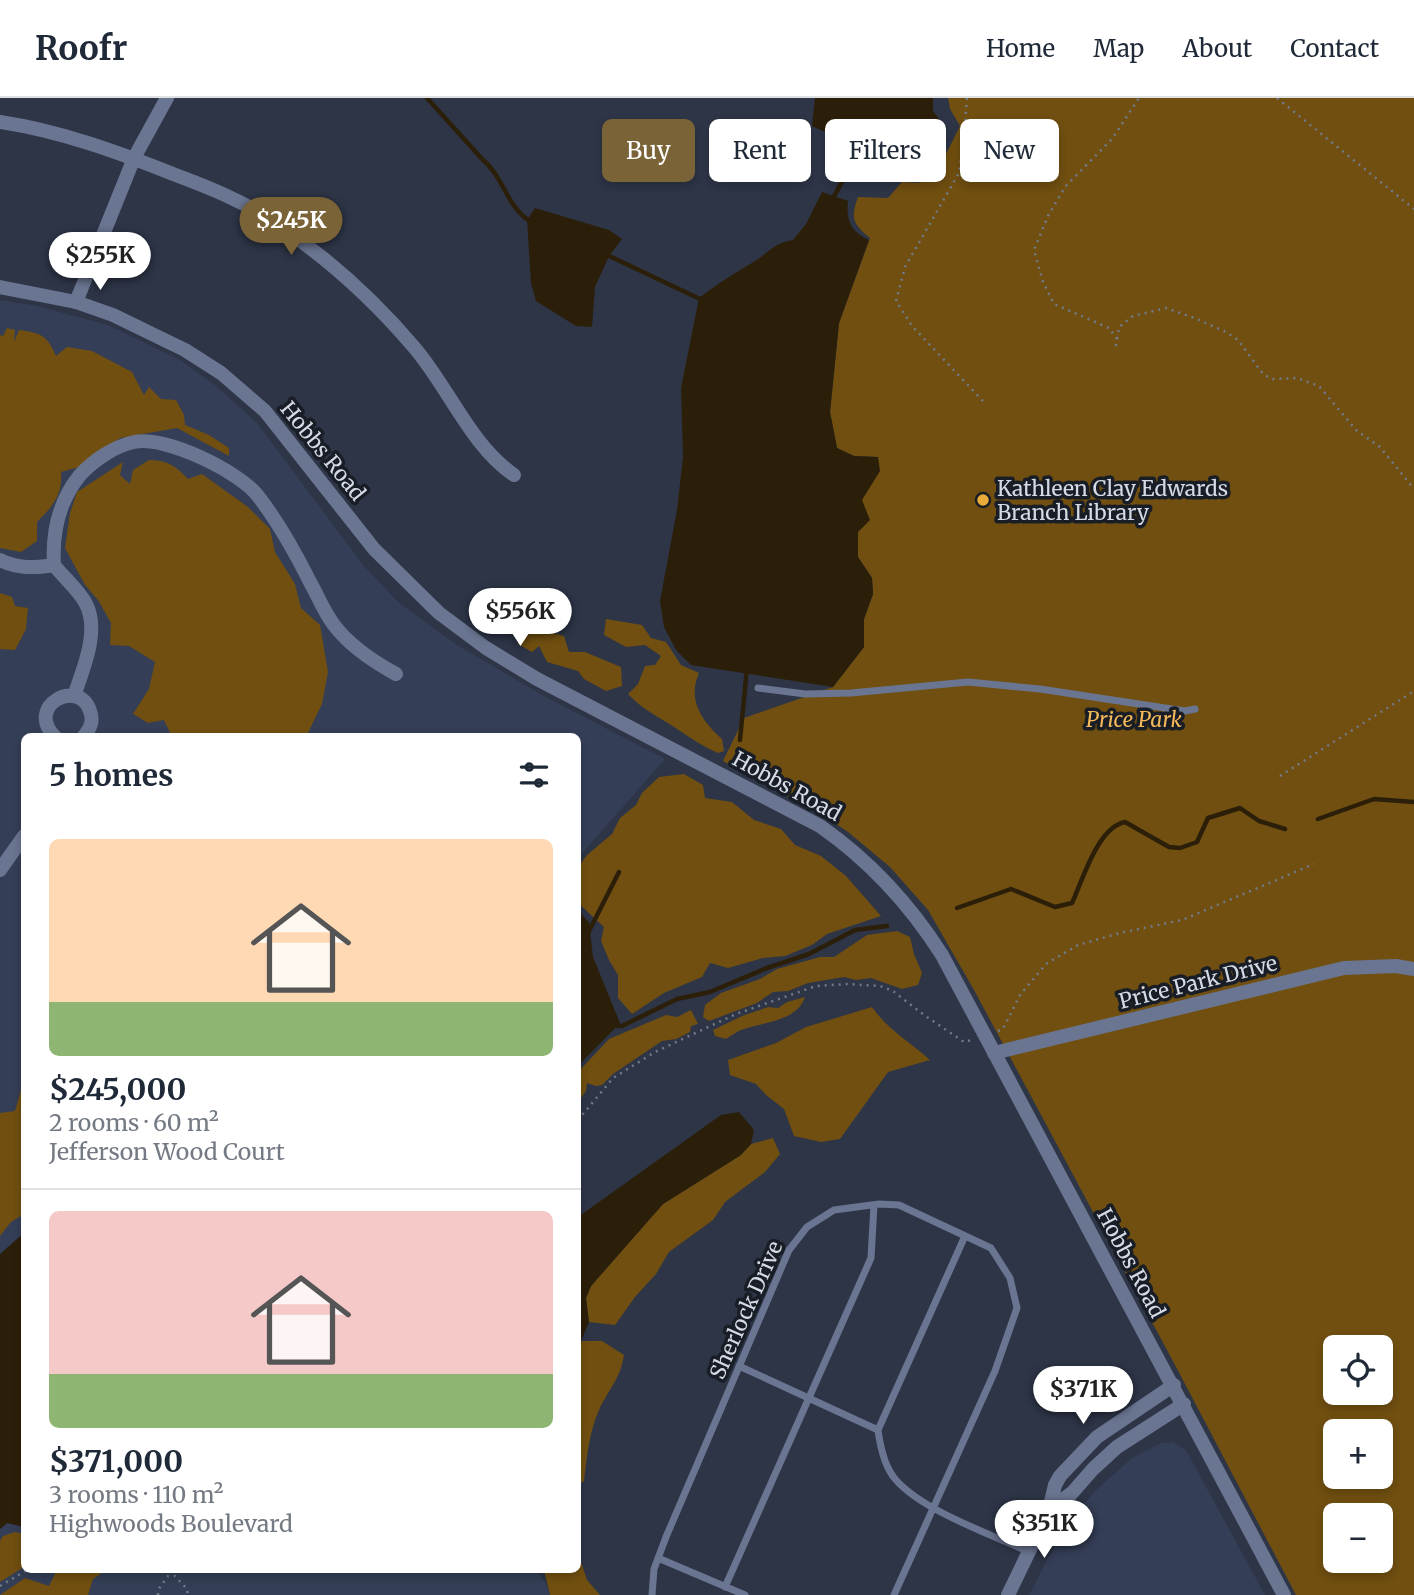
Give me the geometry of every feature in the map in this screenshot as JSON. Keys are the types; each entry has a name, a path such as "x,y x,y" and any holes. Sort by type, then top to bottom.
{"street":[{"path":"76,302 134,158 167,98"},
{"path":"0,122 76,139 134,158 239,201 274,222 362,292 414,347 491,457 514,475"},
{"name":"Hobbs Road","path":"0,287 76,302 148,330 221,373 265,411 374,549 439,613 486,648 537,679 820,826 851,848 890,885 929,935 986,1037 1284,1595"},
{"path":"74,696 84,667 92,621 85,601 54,565 54,539 58,516 70,491 84,471 106,454 135,441 173,446 221,467 256,492 283,530 334,625 363,653 396,674"},
{"path":"0,560 9,565 31,568 54,565"},
{"path":"52,733 47,726 47,711 55,700 74,696 83,700 92,714 86,733"},
{"path":"0,870 21,840"},
{"name":"Price Park Drive","path":"994,1053 1344,968 1414,969"},
{"path":"1009,1595 1049,1510 1055,1485 1078,1455 1097,1437 1174,1385"},
{"path":"1049,1510 1072,1493 1093,1468 1117,1447 1184,1404"}],"lane":[{"path":"758,688 805,694 852,693 968,682 1040,689 1185,711 1195,709"},
{"path":"725,1587 871,1258 874,1205"},
{"name":"Sherlock Drive","path":"652,1595 654,1569 658,1558 789,1250 807,1227 834,1210 899,1205 991,1248 1010,1279 1017,1308 995,1371 894,1595"},
{"path":"965,1236 878,1430 880,1445 894,1478 918,1501 1029,1552"},
{"path":"739,1366 878,1430"},
{"path":"658,1558 745,1595"}],"path":[{"path":"967,98 959,173 905,267 896,301 912,326 983,401"},
{"path":"1139,98 1112,139 1065,187 1048,216 1034,250 1043,282 1054,304 1109,328 1117,338 1116,346 1119,327 1133,316 1166,308 1216,328 1238,341 1263,374 1272,379 1297,378 1319,386 1356,430 1380,447 1414,489"},
{"path":"1277,98 1414,209"},
{"path":"1280,776 1414,691"},
{"path":"581,1116 613,1078 655,1052 736,1014 816,986 880,986 904,998 924,1016 964,1042 986,1037 1003,1029 1020,995 1046,964 1078,945 1182,920 1314,864"},
{"path":"0,1586 22,1573"},
{"path":"158,1595 158,1590 168,1576"},
{"path":"168,1576 175,1576 187,1588 188,1595"}],"shaded area":[{"path":"815,98 933,98 933,111 939,119 825,119 825,132 812,126"},
{"path":"822,192 848,201 851,225 869,240 839,323 830,412 837,448 854,456 878,457 880,471 862,500 870,520 858,532 858,557 872,578 873,594 864,619 864,647 833,687 691,665 676,650 664,627 660,601 677,510 683,457 681,388 699,298 776,246 793,240 806,224"},
{"path":"535,208 609,230 622,239 609,256 595,287 592,327 576,326 536,301 531,283 527,220"},
{"path":"0,300 37,306 108,325 180,360 215,385 257,423 364,566 398,602 457,645 544,696 665,759 581,855 581,733 21,733 21,1236 0,1254"},
{"path":"581,914 589,922 593,957 620,1023 581,1063"},
{"path":"739,1112 754,1130 751,1144 741,1155 663,1204 591,1286 586,1298 589,1322 581,1341 581,1215 721,1115"},
{"path":"21,1236 21,1526 7,1523 0,1529 0,1254"},
{"path":"1173,1442 1186,1450 1265,1595 1029,1595 1062,1531 1095,1491 1132,1458 1161,1443"},
{"path":"7,1523 21,1526 21,1573 538,1573 550,1595 0,1595 0,1529"}],"green space":[{"name":"Price Park","path":"948,98 1414,98 1414,1595 1296,1595 974,990 928,910 890,867 848,832 826,817 723,761 744,718 833,687 864,647 864,619 873,594 872,578 858,557 858,532 862,500 878,457 854,456 837,448 830,412 839,323 870,238 857,225 854,211 858,197 888,198 902,182 946,182 946,154 960,126 950,109"},
{"path":"7,328 15,330 14,342 19,330 33,332 46,339 56,356 67,347 92,351 132,372 144,395 149,387 161,399 176,400 184,415 185,425 209,435 229,448 229,456 177,428 120,438 79,467 61,472 56,500 37,522 37,541 21,552 0,548 0,335 3,336"},
{"path":"149,460 171,465 188,479 202,474 248,507 270,529 275,552 295,584 301,608 320,625 328,672 322,704 308,733 170,733 164,720 148,723 133,714 149,689 155,662 129,646 110,645 111,623 98,600 85,585 65,548 70,513 77,492 123,462 120,475 130,484 133,470"},
{"path":"0,593 12,597 15,606 28,608 26,629 15,650 0,649"},
{"path":"518,615 545,631 564,636 569,652 585,652 621,667 622,686 606,691 584,679 578,671 547,662 539,646 532,652 518,644 516,631 511,624"},
{"path":"606,619 642,625 651,638 666,642 681,665 699,673 695,692 698,709 708,725 722,739 724,751 718,753 701,744 644,708 628,694 638,684 645,666 655,665 661,656 645,645 626,647 604,635"},
{"path":"684,774 703,785 705,798 732,802 754,820 781,829 795,845 821,856 846,876 881,916 827,934 812,945 785,956 763,958 728,968 710,963 702,977 664,993 632,1014 618,998 618,975 601,941 604,927 581,906 581,863 612,834 620,818 636,805 642,793 659,777"},
{"path":"897,931 910,937 922,973 918,985 902,989 871,978 856,980 844,977 808,983 788,991 773,992 757,1003 709,1021 703,1017 705,1005 721,993 760,979 777,969 820,957 834,957 867,935"},
{"path":"805,997 795,1012 778,1020 741,1030 726,1039 715,1036 713,1030 742,1016 768,1007 778,1008 787,1002"},
{"path":"872,1007 892,1029 930,1060 888,1072 840,1139 821,1142 794,1136 784,1109 756,1084 730,1075 728,1060 776,1043 806,1027"},
{"path":"691,1010 698,1024 691,1026 690,1032 676,1039 662,1041 613,1074 602,1085 587,1083 581,1098 581,1069 609,1039 666,1015 677,1017"},
{"path":"21,1090 21,1216 11,1222 0,1236 0,1113 15,1111"},
{"path":"773,1138 780,1154 765,1172 725,1202 713,1220 669,1252 656,1274 615,1325 589,1322 586,1298 591,1286 663,1204 741,1155 751,1144"},
{"path":"581,1341 602,1341 624,1355 617,1378 596,1419 584,1481 581,1483"},
{"path":"15,1532 21,1533 21,1569 0,1582 0,1541 3,1536"},
{"path":"581,1562 587,1580 600,1595 550,1595 545,1573 581,1573"},
{"path":"56,1573 102,1573 93,1579 88,1595 0,1595 25,1578 49,1586"}],"waterway":[{"path":"427,98 490,167 516,209 530,221"},
{"path":"832,200 842,182"},
{"path":"605,254 702,300"},
{"path":"740,740 747,668"},
{"path":"1318,819 1374,799 1414,802"},
{"path":"957,908 1011,889 1055,907 1072,903 1099,843 1115,826 1125,822 1169,847 1180,848 1197,842 1208,818 1240,808 1259,821 1285,829"},
{"path":"588,933 619,872"},
{"path":"612,1026 622,1026 677,999 710,992 809,954 855,930 887,926"}],"place":[{"name":"Kathleen Clay Edwards Branch Library","path":"983,500"}]}
